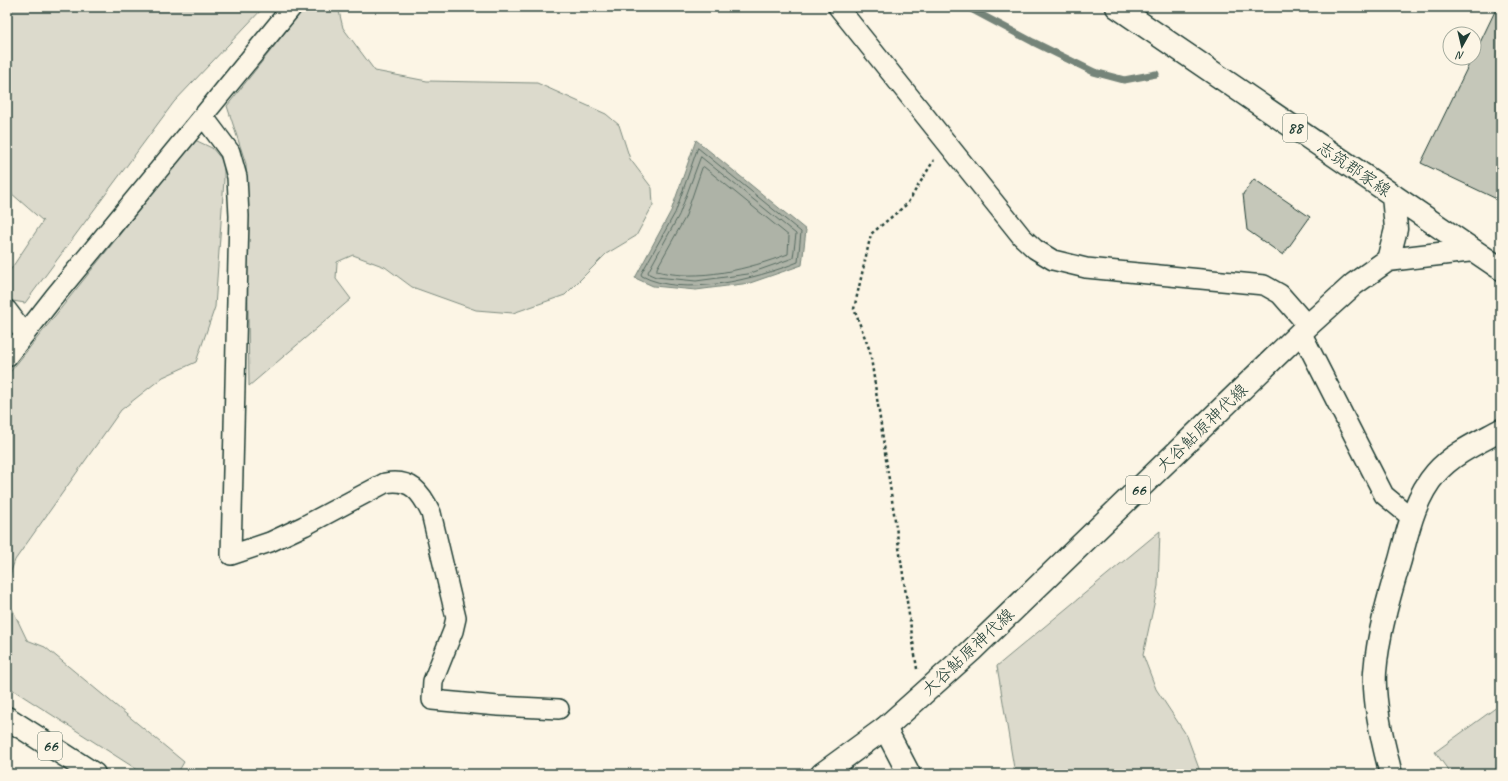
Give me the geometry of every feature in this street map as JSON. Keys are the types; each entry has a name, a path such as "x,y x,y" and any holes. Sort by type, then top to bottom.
{"main road":[{"name":"志筑郡家線","path":"1117,7 1473,250"},
{"path":"1388,260 1396,229 1393,195"},
{"path":"1473,250 1501,269"},
{"name":"大谷鮎原神代線","path":"822,774 885,728 971,651 1305,329 1354,284 1388,260 1473,250"},
{"path":"1391,774 1377,703 1375,673 1385,612 1412,518 1422,492 1436,473 1460,453 1501,430"},
{"name":"66","path":"7,718 94,774"},
{"path":"885,728 909,774"}],"street":[{"path":"7,357 54,297 292,7"},
{"path":"838,7 1022,237 1035,249 1053,260 1086,268 1264,285 1280,294 1305,329 1384,495 1412,518"},
{"path":"204,116 230,152 237,177 239,216 231,555 270,542 304,526 385,483 402,483 410,486 418,490 431,512 456,618 453,631 433,681 432,700 498,706 559,709"},
{"path":"7,310 25,334"}],"path":[{"path":"921,696 870,351 854,309 871,234 907,204 945,141"}],"shaded area":[{"path":"7,7 264,7 174,102 25,303 7,300 7,275 43,221 11,193 7,192"},
{"path":"305,7 338,7 343,28 375,71 427,81 537,83 606,114 619,125 630,159 652,188 653,205 636,236 606,254 565,295 513,313 476,310 412,287 385,267 353,255 337,262 336,279 351,299 249,386 246,164 227,106"},
{"path":"195,140 212,148 224,162 215,307 196,362 163,377 121,410 15,560 7,583 7,376"},
{"path":"1160,531 1158,586 1143,655 1156,689 1187,736 1201,774 1015,774 997,666"},
{"path":"7,598 27,640 45,647 184,762 177,774 144,774 7,686"},
{"path":"1501,704 1501,774 1451,774 1435,752"}],"water":[{"path":"696,140 806,230 802,265 750,283 696,290 653,286 635,278 671,211"}],"building":[{"path":"1497,7 1501,9 1501,201 1421,163 1468,66 1482,66 1482,38"},
{"path":"1254,179 1310,217 1283,255 1247,230 1243,194"}],"waterway":[{"path":"967,7 1094,72 1124,80 1156,74"}]}
